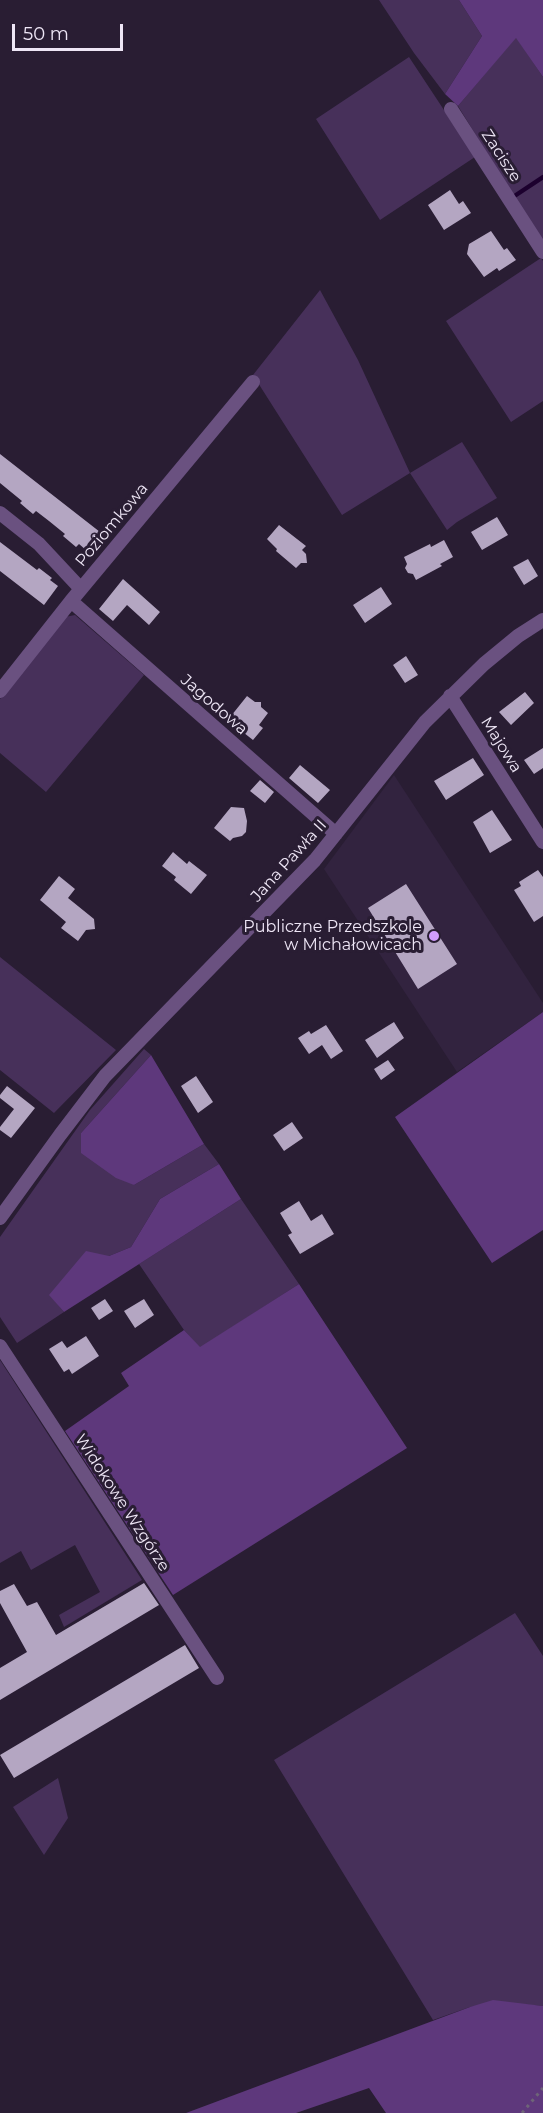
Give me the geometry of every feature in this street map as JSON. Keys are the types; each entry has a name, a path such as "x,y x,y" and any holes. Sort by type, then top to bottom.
{"street":[{"name":"Zacisze","path":"451,109 543,252"},
{"name":"Poziomkowa","path":"0,691 71,601 253,382"},
{"path":"0,513 39,544 81,589"},
{"name":"Jagodowa","path":"71,601 336,834"},
{"name":"Jana Pawła II","path":"0,1218 105,1076 263,916 336,834 424,722 484,664 518,636 543,620"},
{"name":"Majowa","path":"450,696 543,842"},
{"name":"Widokowe Wzgórze","path":"0,1346 217,1678"}],"path":[{"path":"522,2113 543,2088"}],"shaded area":[{"path":"379,0 459,0 482,36 445,94 414,53"},
{"path":"459,0 543,0 543,77 516,38 458,106 445,94 482,36"},
{"path":"516,37 543,77 543,244 458,106"},
{"path":"409,57 475,157 380,220 316,119"},
{"path":"541,258 543,261 543,401 511,422 446,321"},
{"path":"320,290 358,360 410,473 342,515 253,375"},
{"path":"462,442 497,498 447,530 410,473"},
{"path":"75,615 144,675 46,792 0,753 0,699 65,617"},
{"name":"Publiczne Przedszkole w Michałowicach","path":"394,775 543,1003 543,1012 457,1072 324,869"},
{"path":"0,957 116,1050 54,1113 0,1070"},
{"path":"543,1012 543,1230 492,1263 395,1117"},
{"path":"144,1049 151,1055 81,1133 134,1185 204,1144 219,1164 160,1199 131,1247 109,1256 50,1295 64,1312 17,1343 0,1317 0,1237 90,1110"},
{"path":"151,1055 204,1144 134,1185 116,1178 81,1153 81,1133"},
{"path":"219,1164 241,1199 64,1312 49,1295 86,1251 109,1256 131,1247 160,1199"},
{"path":"241,1199 299,1284 200,1348 184,1330 139,1264"},
{"path":"299,1284 407,1448 173,1595 65,1431 129,1386 121,1373 184,1330 200,1347"},
{"path":"0,1360 142,1580 64,1627 59,1615 100,1592 75,1545 31,1570 21,1551 0,1563"},
{"path":"515,1613 543,1656 543,2006 519,2004 470,2007 433,2020 274,1760"},
{"path":"58,1778 68,1818 44,1855 13,1807"},
{"path":"493,2000 543,2006 543,2113 386,2113 369,2088 296,2113 186,2113 470,2007"}],"building":[{"path":"450,190 459,204 463,201 471,213 444,230 428,205"},
{"path":"491,231 504,250 507,248 516,260 499,271 497,268 484,277 467,254 469,244"},
{"path":"0,454 100,532 86,550 79,544 76,547 63,536 65,534 36,511 33,514 20,503 22,501 0,483"},
{"path":"497,517 508,535 482,550 471,532"},
{"path":"279,525 306,546 302,550 306,554 307,563 301,563 296,568 276,551 277,549 267,539"},
{"path":"444,540 453,557 440,564 442,566 416,580 413,574 408,573 404,557"},
{"path":"0,542 37,570 39,568 58,586 44,605 0,571"},
{"path":"528,559 538,576 524,585 513,567"},
{"path":"123,579 160,612 149,625 127,605 113,621 99,609"},
{"path":"381,587 392,604 365,623 353,605"},
{"path":"406,656 418,675 405,683 393,665"},
{"path":"525,692 534,703 511,725 499,712"},
{"path":"247,696 255,702 261,702 261,707 268,713 259,725 263,728 253,740 239,729 242,725 231,716"},
{"path":"543,748 543,768 534,774 524,760"},
{"path":"473,758 484,775 446,800 434,781"},
{"path":"300,765 330,790 318,803 289,778"},
{"path":"260,780 274,792 265,803 250,791"},
{"path":"231,807 244,808 247,821 246,832 230,841 214,828"},
{"path":"492,810 512,840 490,853 473,822"},
{"path":"173,852 187,864 189,861 207,875 191,894 174,880 176,877 162,866"},
{"path":"538,870 543,877 543,916 534,922 514,890 521,886 519,882"},
{"path":"59,876 75,889 68,898 94,919 95,929 86,930 78,941 61,928 66,922 40,900"},
{"path":"406,884 457,964 418,989 368,908"},
{"path":"394,1022 404,1038 377,1058 365,1040"},
{"path":"326,1025 343,1051 331,1059 322,1045 309,1054 298,1038 309,1031 311,1034"},
{"path":"388,1060 395,1070 381,1080 374,1069"},
{"path":"196,1076 213,1102 198,1113 181,1086"},
{"path":"7,1086 35,1108 11,1138 0,1130 14,1109 0,1098"},
{"path":"292,1122 303,1138 284,1151 273,1135"},
{"path":"299,1201 311,1221 322,1214 334,1234 300,1254 288,1235 292,1233 280,1213"},
{"path":"105,1299 113,1311 99,1320 91,1308"},
{"path":"144,1299 154,1315 135,1328 124,1311"},
{"path":"86,1336 99,1356 72,1374 69,1369 64,1372 49,1349 62,1341 67,1348"},
{"path":"144,1583 159,1605 0,1700 0,1668 27,1652 0,1603 0,1591 14,1584 27,1606 37,1602 56,1635"},
{"path":"185,1645 199,1668 14,1778 0,1755"}],"waterway":[{"path":"516,195 543,177"}],"place":[{"name":"Publiczne Przedszkole w Michałowicach","path":"434,936"}]}
